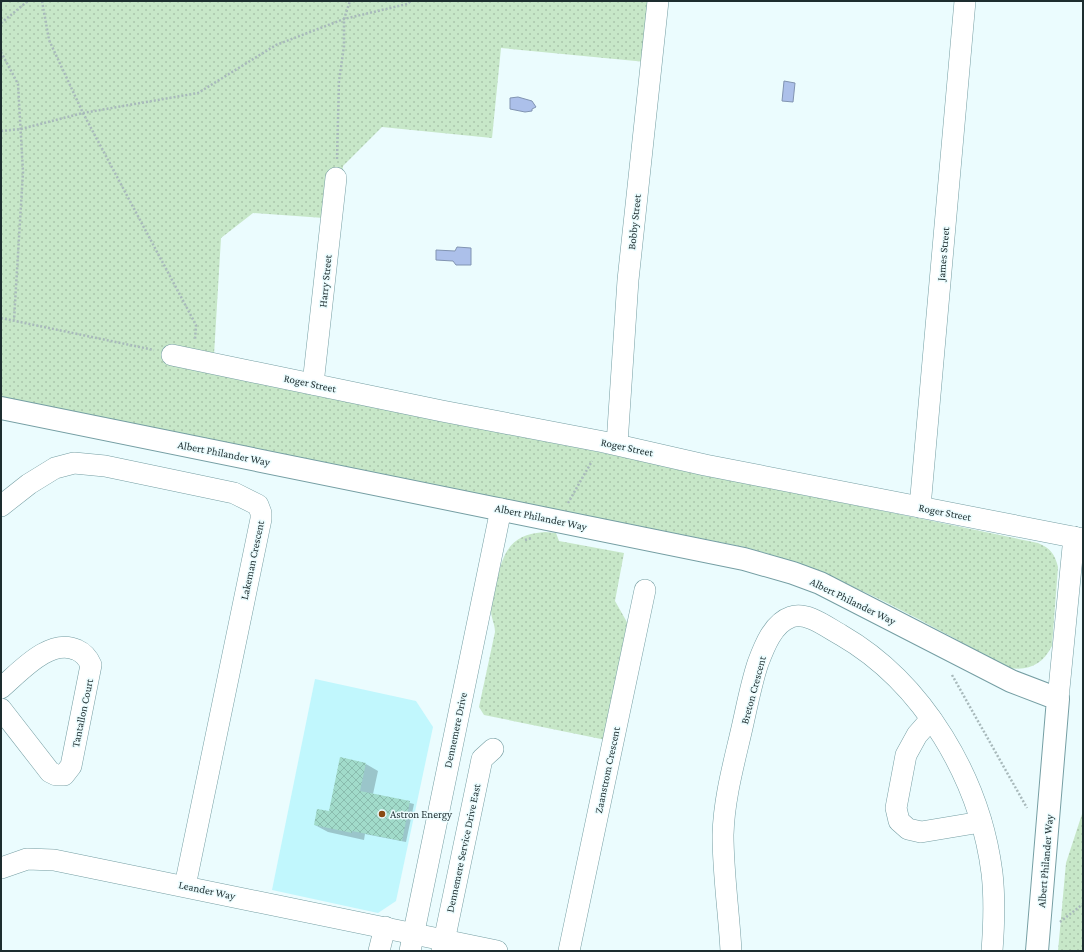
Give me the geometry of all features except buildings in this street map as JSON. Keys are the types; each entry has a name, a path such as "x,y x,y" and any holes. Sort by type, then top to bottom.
{"street":[{"name":"Bobby Street","path":"608,443 628,280 658,1"},
{"name":"James Street","path":"920,507 965,1"},
{"name":"Harry Street","path":"313,384 336,178"},
{"name":"Roger Street","path":"172,354 608,443 705,465 1079,538"},
{"name":"Albert Philander Way","path":"1,408 744,559 793,573 820,584 1011,681 1058,699"},
{"name":"Lakeman Crescent","path":"1,506 29,484 55,468 74,463 105,466 234,493 258,505 261,513 261,519 185,886"},
{"name":"Dennemere Drive","path":"412,942 500,509"},
{"name":"Albert Philander Way","path":"1037,951 1058,699 1079,538"},
{"name":"Zaanstrom Crescent","path":"569,951 645,590"},
{"name":"Breton Crescent","path":"732,951 723,836 725,812 758,664 777,626 790,617 804,617 816,621 866,652 899,682 931,719 968,783 981,822 992,875 994,910 992,951"},
{"name":"Tantallon Court","path":"1,688 36,659 56,647 67,646 81,652 86,656 91,665 71,766 64,775 56,775 50,772 1,709"},
{"path":"931,719 917,735 906,755 896,808 899,821 908,829 921,832 981,822"},
{"name":"Dennemere Service Drive East","path":"443,945 482,759 493,749"},
{"name":"Leander Way","path":"1,868 15,862 41,858 385,927 412,942 497,951"},
{"path":"380,951 385,927"}],"path":[{"path":"1,24 28,1"},
{"path":"42,1 49,40 83,112 196,326 195,359"},
{"path":"336,178 339,81 344,46 344,19 350,1"},
{"path":"1,132 21,129 83,112 198,93 276,45 344,19 407,4 411,1"},
{"path":"1,52 18,84 21,129 23,172 14,320"},
{"path":"1,318 172,354"},
{"path":"567,506 596,452 608,443"},
{"path":"952,675 1029,811"}],"shaded area":[{"path":"784,81 795,83 793,102 782,101"},
{"path":"518,97 532,101 536,107 532,109 532,111 525,112 510,109 510,98"},
{"path":"457,247 471,248 471,265 456,265 453,261 436,260 436,250 455,251"},
{"path":"315,679 416,701 433,727 396,901 378,913 272,890"}],"green space":[{"path":"1,1 651,1 646,62 501,48 492,138 382,127 343,166 338,219 253,213 221,238 214,355 166,362 1038,543 1046,547 1051,552 1058,567 1052,646 1040,662 1035,665 1017,669 1010,668 913,616 847,584 779,557 744,547 1,399"},
{"path":"533,533 556,533 559,541 624,553 615,601 628,624 606,740 484,715 479,707 495,632 491,608 505,554 516,541 524,536"},
{"path":"1083,811 1083,951 1058,951 1066,863"}],"place":[{"name":"Astron Energy","path":"382,814"}]}
